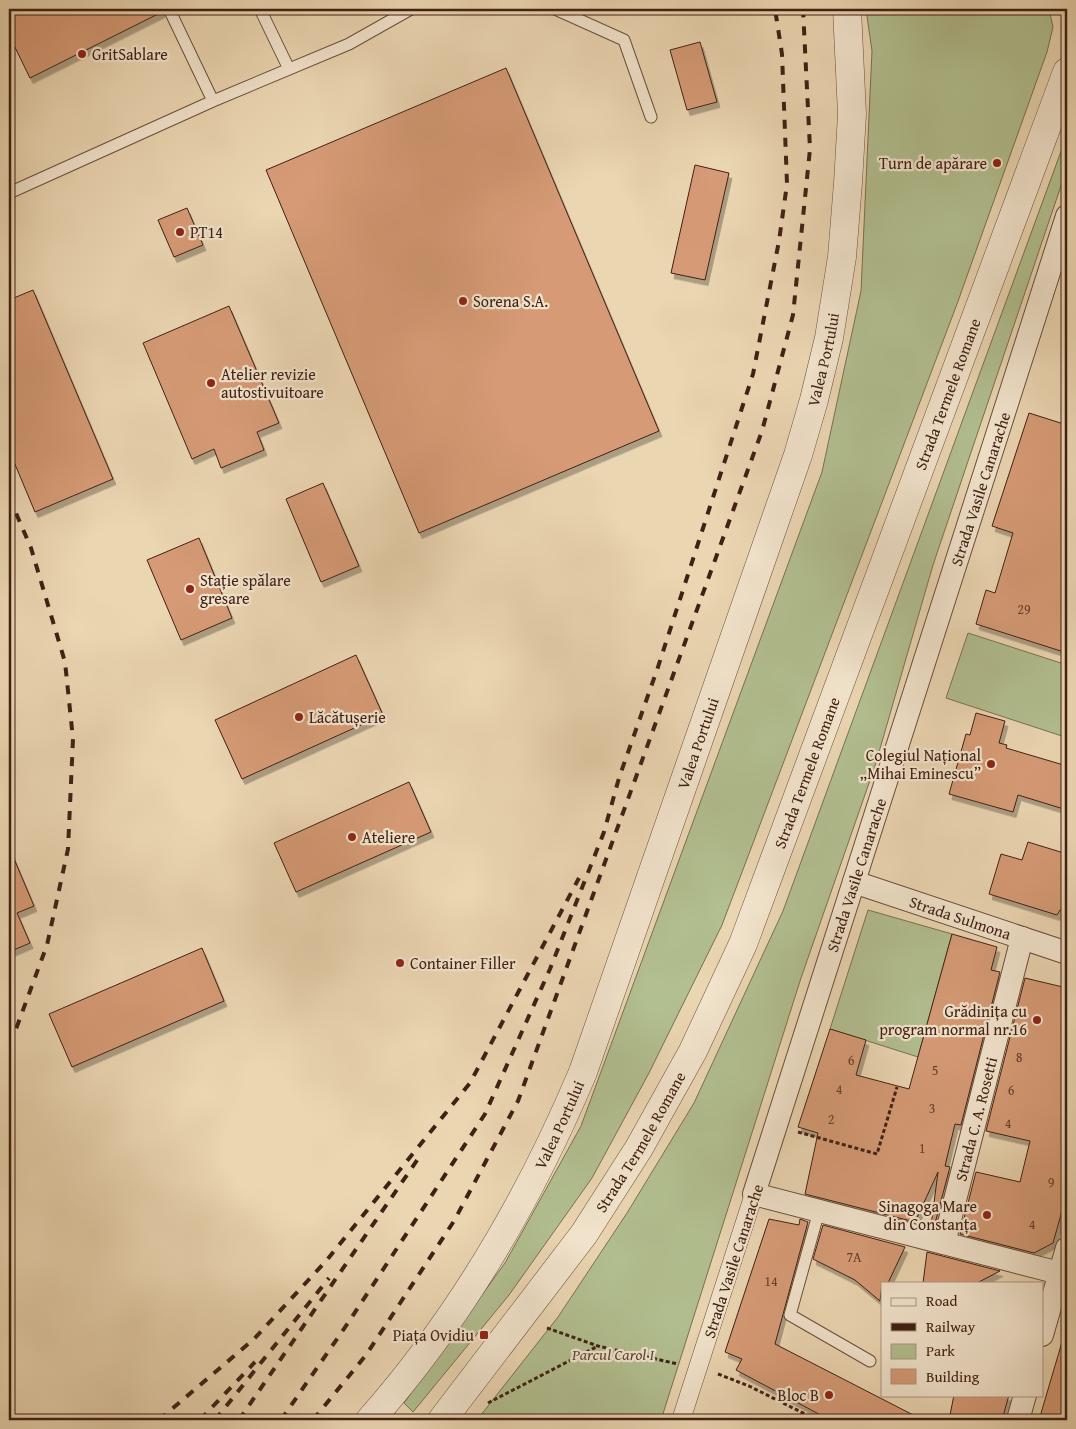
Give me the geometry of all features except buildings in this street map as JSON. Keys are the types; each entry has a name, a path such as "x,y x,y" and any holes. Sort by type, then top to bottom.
{"street":[{"name":"Valea Portului","path":"370,1420 395,1392 436,1337 478,1275 519,1207 556,1136 583,1072 798,455 829,338 842,257 852,114 847,9"},
{"name":"Strada Termele Romane","path":"442,1420 584,1234 639,1148 693,1051 743,944 1067,72"},
{"name":"Strada Vasile Canarache","path":"682,1420 1067,216"},
{"name":"Strada Sulmona","path":"854,882 1067,953"},
{"name":"Strada C. A. Rosetti","path":"944,1243 1022,938"},
{"path":"754,1194 1064,1274"},
{"path":"1044,1329 1064,1274 1067,1248"},
{"path":"1018,1420 1025,1396"}],"lane":[{"path":"169,9 213,101"},
{"path":"260,9 289,69"},
{"path":"9,194 213,101 349,44 411,9"},
{"path":"555,9 624,40 651,117"},
{"path":"819,1211 790,1315 870,1361"}],"path":[{"path":"799,1132 877,1154 898,1087"},
{"path":"547,1328 598,1346 698,1369"},
{"path":"481,1407 598,1346"},
{"path":"728,1377 817,1420"}],"green space":[{"path":"866,9 1049,9 1053,27 1047,52 957,304 722,925 649,1073 592,1178 509,1295 413,1412 404,1403 505,1263 581,1126 822,472 861,291 872,51"},
{"name":"Parcul Carol I","path":"1067,135 1067,168 933,565 875,766 801,978 661,1420 477,1420 558,1317 627,1213 694,1103 783,911"},
{"path":"968,633 1067,665 1067,728 1065,737 946,698"},
{"path":"868,910 952,934 918,1057 830,1029"}],"railway":[{"path":"281,1420 348,1323 485,1114 550,969 604,832 619,778 658,667 753,374 779,241 787,184 782,54 775,9"},
{"path":"313,1420 366,1355 454,1221 518,1101 762,431 793,315 810,149 803,9"},
{"path":"9,497 31,548 65,662 73,739 68,849 47,945 9,1048"},
{"path":"159,1420 254,1339 326,1261 470,1083 579,878"},
{"path":"239,1420 422,1153"},
{"path":"215,1420 329,1278"},
{"path":"200,1420 255,1362"}],"place":[{"name":"GritSablare","path":"82,54"},
{"name":"Turn de apărare","path":"997,163"},
{"name":"PT14","path":"180,232"},
{"name":"Sorena S.A.","path":"463,301"},
{"name":"Atelier revizie autostivuitoare","path":"211,383"},
{"name":"Stație spălare gresare","path":"190,589"},
{"name":"Lăcătușerie","path":"299,717"},
{"name":"Colegiul Național „Mihai Eminescu”","path":"991,764"},
{"name":"Ateliere","path":"352,837"},
{"name":"Container Filler","path":"400,963"},
{"name":"Grădinița cu program normal nr.16","path":"1037,1020"},
{"name":"Sinagoga Mare din Constanța","path":"987,1215"},
{"name":"Piața Ovidiu","path":"484,1335"},
{"name":"Bloc B","path":"829,1395"}]}
